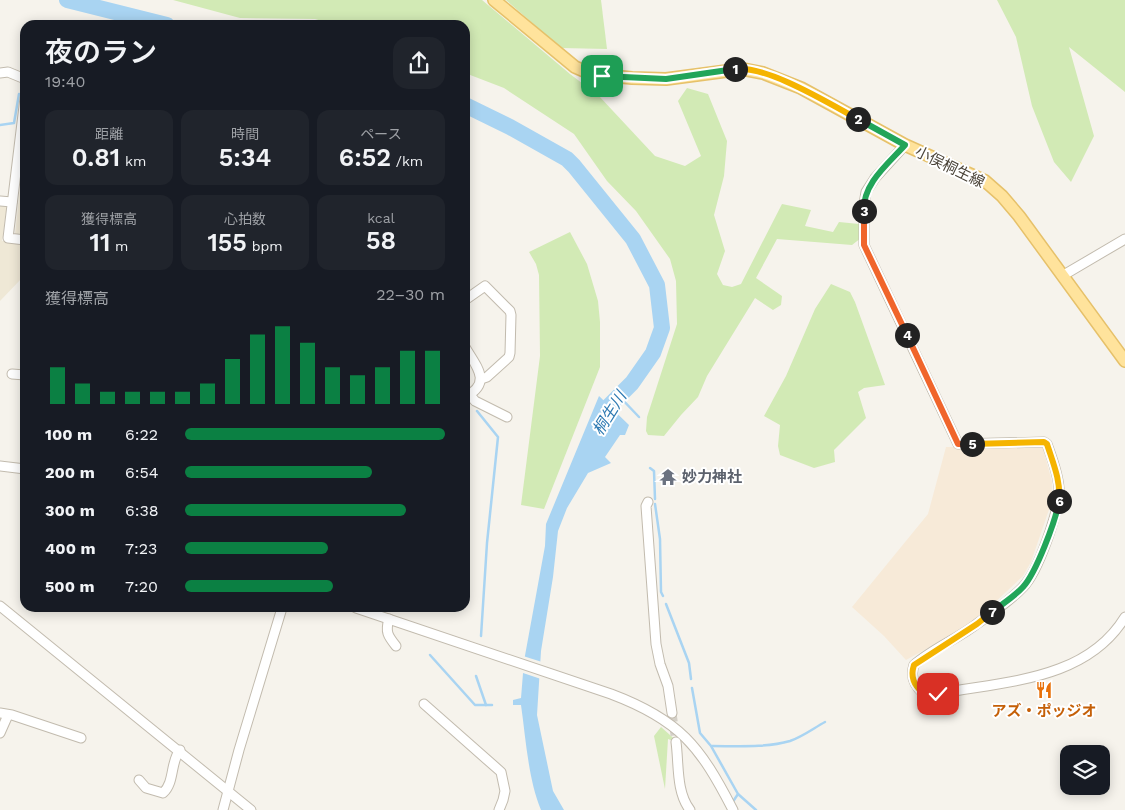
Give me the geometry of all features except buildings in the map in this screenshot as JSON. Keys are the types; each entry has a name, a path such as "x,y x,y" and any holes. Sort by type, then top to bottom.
{"main road":[{"name":"小俣桐生線","path":"494,0 581,71 602,76 666,79 742,68 801,88 905,145 985,181 1002,196 1019,216 1125,361"}],"street":[{"path":"0,73 8,72 20,77"},
{"path":"20,138 8,238 20,239"},
{"path":"905,145 866,192 864,204 864,245 958,444 1044,442 1047,444 1056,468 1059,492 1058,506 1050,529 1035,568 1023,587 977,624 914,665 912,671 915,684 923,693 938,694 1050,673 1081,660 1111,636 1125,617"},
{"path":"0,201 12,202"},
{"path":"1062,276 1125,238"},
{"path":"470,296 485,286 512,315 509,357 487,377 481,379"},
{"path":"470,356 479,371 481,379 476,390 470,394"},
{"path":"12,374 20,375"},
{"path":"470,398 507,418"},
{"path":"0,466 20,468"},
{"path":"648,502 646,506 656,644 660,664 668,686 672,713"},
{"path":"0,606 180,750 251,810"},
{"path":"224,810 239,750 281,612"},
{"path":"368,612 611,694 648,710 680,732 698,751 717,779 733,810"},
{"path":"388,619 387,635 396,646"},
{"path":"424,704 501,772 505,791 499,810"},
{"path":"0,733 4,714 81,738"},
{"path":"676,742 682,794 690,810"},
{"path":"139,780 146,788 163,793 169,786 176,756 180,750"}],"shaded area":[{"path":"20,188 20,236 15,234"},
{"path":"0,203 7,204 2,241 20,243 20,280 0,301"},
{"path":"1039,446 1043,448 1052,482 1052,501 1031,562 1023,576 990,607 961,630 906,660 884,636 852,607 928,514 946,447"}],"green space":[{"path":"173,0 482,0 599,96 655,156 685,166 701,156 678,101 687,88 708,94 727,141 724,176 714,215 725,251 717,274 723,285 732,287 741,284 782,204 811,210 805,226 833,232 839,222 859,224 861,238 852,245 777,239 756,278 782,296 781,305 773,310 755,298 707,376 698,397 664,436 648,435 646,431 647,417 677,324 676,281 670,259 636,211 607,181 574,134 504,88 470,75 470,20 240,18"},
{"path":"506,0 601,0 607,49 561,48"},
{"path":"997,0 1125,0 1125,92 1069,47 1094,136 1071,182 1054,162 1032,106 1016,37"},
{"path":"570,232 587,264 598,301 600,367 544,509 521,505 540,356 539,275 536,264 529,252"},
{"path":"831,284 850,292 885,385 864,388 858,392 866,418 834,450 835,462 814,468 780,455 778,446 780,425 764,416 786,376 815,309"},
{"path":"661,727 679,743 668,739 665,789 654,736"}],"water":[{"path":"599,396 629,425 625,435 620,435 605,457 611,463 588,473 567,508 558,531 553,577 541,651 537,715 553,791 564,810 541,810 530,772 521,705 513,705 513,700 521,698 524,661 545,546 546,524"}],"pier":[{"path":"523,656 542,662 541,679 520,672"}],"waterway":[{"name":"桐生川","path":"67,0 147,20"},
{"path":"0,125 14,123 19,94"},
{"name":"桐生川","path":"470,107 510,127 567,159 633,239 657,285 662,328 653,353 632,383 609,406 600,427"},
{"path":"619,396 639,417"},
{"path":"477,411 498,437 487,543 481,636"},
{"path":"650,468 654,471 655,499"},
{"path":"655,504 660,539 661,592 663,596"},
{"path":"666,604 689,663 691,679"},
{"path":"430,655 475,705 492,705"},
{"path":"476,676 486,705"},
{"path":"692,688 700,733 711,746 738,794 732,803"},
{"path":"712,746 751,746 781,743 799,737 825,722"},
{"path":"738,794 756,810"}],"tunnel":[{"path":"672,713 676,742"}],"place":[{"name":"妙力神社","path":"668,477"},
{"name":"アズ・ポッジオ","path":"1044,690"}],"route":[{"path":"602,76 666,79 742,68 801,88 905,145 866,192 864,204 864,245 958,444 1044,442 1047,444 1056,468 1059,486 1058,506 1050,529 1035,568 1023,587 977,624 914,665 912,678 919,690 923,693 938,694"}]}
